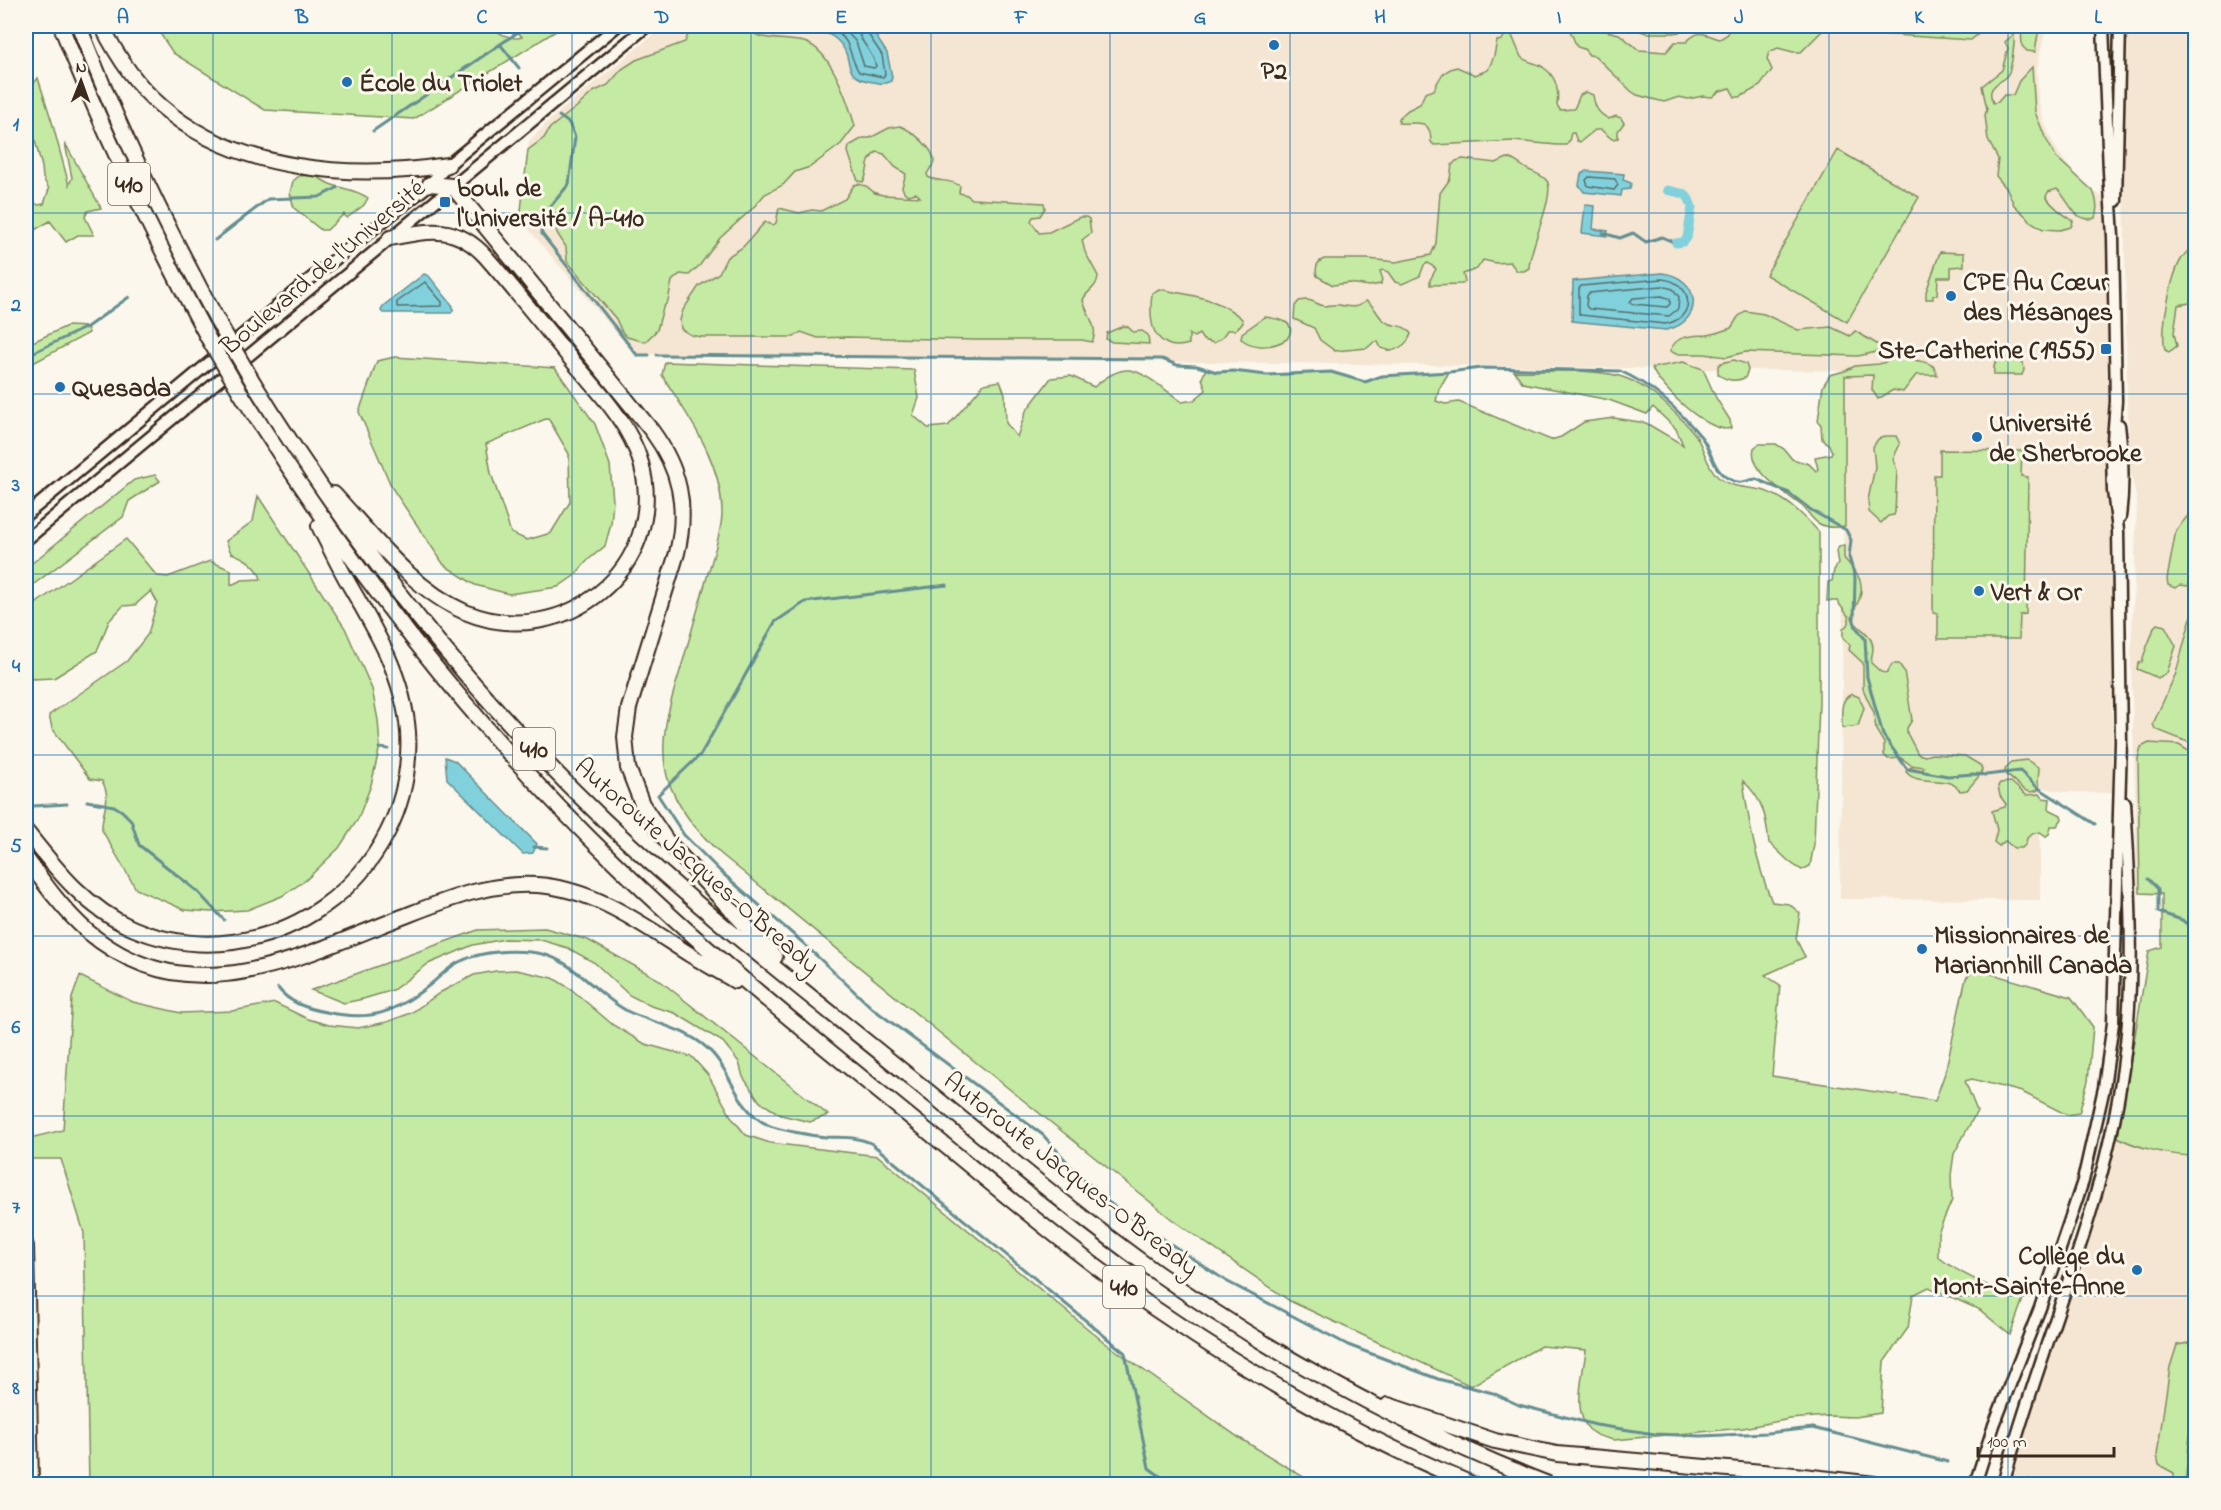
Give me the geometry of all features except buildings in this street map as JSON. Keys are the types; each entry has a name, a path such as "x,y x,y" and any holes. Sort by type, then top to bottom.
{"highway":[{"name":"Autoroute Jacques-O'Bready","path":"61,26 99,119 160,248 208,338 291,473 390,612 442,677 504,749 622,871 768,1000 1051,1231 1143,1301 1215,1349 1290,1394 1372,1438 1473,1485"},
{"name":"Autoroute Jacques-O'Bready","path":"79,26 111,106 153,197 221,327 302,460 408,605 478,689 597,812 654,865 811,996 1064,1202 1148,1266 1257,1339 1346,1391 1443,1440 1548,1485"},
{"path":"102,26 119,57 148,94 183,124 223,145 273,160 327,168 398,171 448,165"},
{"path":"430,184 452,186 648,426 673,464 682,497 682,528 677,553 629,708 625,737 628,768 644,809 670,846 811,996"},
{"path":"302,460 420,583 449,603 487,619 511,623 532,622 547,620 574,610 599,594 615,579 636,542 644,507 642,470 630,438 607,402 476,246 456,234 441,231 425,231 390,238"},
{"path":"26,831 62,875 96,907 133,928 151,935 181,941 232,942 288,927 310,916 333,900 351,885 366,867 389,831 403,790 408,750 405,710 399,686 382,643 291,473"},
{"path":"26,858 71,915 94,937 129,958 170,972 215,976 257,970 459,896 496,886 527,884 564,889 608,905 644,924 692,956 768,1000"},
{"path":"1346,1391 1474,1435 1537,1451 1875,1485"},
{"path":"1444,1472 1466,1485"}],"main road":[{"name":"Boulevard de l'Université","path":"26,515 296,291 430,184 448,165 617,26"},
{"name":"Boulevard de l'Université","path":"26,540 648,26"},
{"path":"2003,1485 2100,1177 2112,1131 2129,1014 2130,893 2121,742 2118,530 2113,491 2112,453 2116,401 2114,237 2108,163 2103,26"},
{"path":"2114,237 2118,171 2120,26"},
{"path":"1975,1485 1994,1425 2037,1317 2075,1208 2099,1116 2108,1067 2115,997 2121,742"}],"street":[{"path":"26,1236 29,1246 34,1485"}],"shaded area":[{"name":"Université de Sherbrooke","path":"664,26 2046,26 2037,69 2038,99 2044,122 2055,147 2072,172 2105,199 2112,618 2112,793 2065,792 2040,787 2040,900 1840,899 1845,371 634,354 520,219 529,141 553,117"},
{"name":"Université de Sherbrooke","path":"2125,26 2195,26 2195,892 2138,893 2131,661 2137,503 2130,467 2127,396 2123,103"},
{"name":"Collège du Mont-Sainte-Anne","path":"2121,1126 2195,1145 2195,1484 2012,1484 2012,1476 2023,1440 2100,1204"}],"green space":[{"path":"739,25 759,36 804,42 814,47 830,65 837,78 855,126 841,144 832,151 810,167 795,172 783,185 765,194 720,238 700,265 689,275 680,274 672,281 668,301 663,308 657,330 645,342 627,337 622,332 616,319 567,261 566,247 551,223 527,218 520,219 528,150 593,92 608,85 622,69 636,60 685,42 689,32 698,26"},
{"name":"École du Triolet","path":"155,26 488,26 504,35 518,38 522,37 513,26 564,26 414,119 265,110 173,53"},
{"path":"1483,26 1508,26 1521,57 1542,66 1552,76 1556,85 1557,105 1560,110 1574,109 1580,95 1586,92 1593,95 1596,107 1602,115 1609,119 1616,116 1621,118 1624,123 1618,131 1618,138 1612,139 1601,130 1595,130 1580,142 1577,141 1574,133 1571,133 1566,145 1513,141 1434,145 1425,125 1399,123 1399,118 1420,104 1425,93 1434,90 1440,78 1448,70 1457,67 1475,75 1488,70 1497,41 1502,40 1504,36 1500,30"},
{"path":"1568,26 1600,26 1606,31 1619,34 1639,50 1666,52 1675,42 1686,42 1695,35 1705,34 1720,39 1728,34 1727,28 1717,26 1827,26 1801,52 1778,48 1769,52 1767,59 1772,70 1760,86 1740,97 1735,97 1730,88 1712,97 1688,99 1679,97 1664,102 1637,95 1631,91 1595,56 1577,47"},
{"path":"1628,26 1686,26 1674,33 1646,33"},
{"path":"1878,26 1985,26 1971,40 1878,34"},
{"path":"2021,26 2042,26 2035,52 2027,51 2022,46"},
{"path":"2014,34 2010,69 2007,76 1991,91 1993,103 1998,102 2004,95 2013,95 2019,81 2032,67 2035,112 2045,137 2056,157 2093,191 2095,198 2097,208 2095,218 2088,219 2077,214 2057,189 2048,192 2046,197 2049,201 2073,221 2071,227 2060,230 2043,229 2033,223 2014,205 2007,189 1996,176 1998,159 1988,140 1985,115 1987,109 1982,86 2002,70 2008,48 2005,42"},
{"path":"38,78 69,185 72,178 65,143 101,208 88,211 85,217 94,235 78,235 66,242 50,221 31,232 26,241 26,196 38,205 44,204 49,189 43,178 26,107 26,81 32,86"},
{"path":"900,126 916,135 933,156 934,161 927,174 928,177 960,186 959,193 972,199 1044,203 1045,208 1040,216 1033,217 1031,221 1039,233 1049,232 1080,217 1089,219 1091,233 1082,240 1085,252 1098,276 1096,284 1083,300 1093,326 1092,342 1082,340 818,338 801,332 794,337 701,337 691,335 681,329 680,320 683,310 699,286 719,273 727,257 743,247 765,222 773,225 776,223 779,208 799,213 812,210 821,211 845,199 854,185 858,184 883,195 920,197 916,193 908,195 904,192 902,187 906,174 895,167 884,154 877,152 870,159 863,182 858,181 848,152 849,146 863,138 870,138 889,128"},
{"path":"1838,150 1919,197 1847,322 1766,275"},
{"path":"1507,158 1543,177 1549,188 1529,268 1517,271 1510,262 1496,263 1483,260 1477,269 1463,274 1465,282 1462,284 1430,285 1436,269 1428,263 1424,265 1420,276 1402,284 1395,282 1388,272 1383,270 1380,271 1381,284 1369,286 1349,283 1333,285 1317,276 1317,266 1324,259 1368,259 1396,262 1431,255 1436,243 1440,193 1450,179 1452,165 1463,159 1496,163"},
{"path":"312,175 368,198 364,205 347,218 344,214 327,230 321,230 294,208 290,193 293,181 299,176"},
{"path":"2195,245 2195,262 2192,268 2195,272 2195,286 2192,289 2194,295 2190,303 2178,305 2174,333 2177,346 2169,352 2165,350 2164,330 2170,289 2182,258"},
{"path":"1940,252 1964,253 1964,266 1951,267 1951,277 1938,277 1937,295 1933,295 1933,299 1926,299 1926,292"},
{"path":"1159,289 1213,301 1232,311 1242,319 1243,323 1235,330 1227,330 1223,337 1214,343 1203,340 1199,334 1194,337 1189,334 1189,344 1170,345 1158,336 1152,323 1152,293"},
{"path":"1306,300 1324,306 1350,307 1366,301 1383,320 1406,328 1411,334 1403,345 1391,351 1381,348 1378,342 1374,342 1367,348 1335,351 1320,340 1314,328 1294,319 1295,306 1299,301"},
{"path":"1745,311 1764,314 1798,330 1831,327 1850,336 1855,331 1877,344 1881,351 1858,356 1745,352 1727,357 1676,354 1670,351 1676,341 1681,339 1731,328"},
{"path":"1265,317 1281,320 1289,325 1290,333 1287,339 1275,344 1258,346 1241,339 1242,333"},
{"path":"67,326 87,327 89,333 26,367 26,345"},
{"path":"1123,326 1133,332 1142,331 1148,335 1149,344 1112,342 1106,339 1107,333"},
{"path":"1897,352 1929,364 1937,375 1916,375 1903,392 1893,390 1878,399 1872,390 1873,375 1845,376 1845,526 1821,525 1762,473 1754,457 1754,448 1759,444 1776,444 1784,449 1792,459 1809,464 1816,471 1818,469 1815,457 1832,452 1829,445 1822,439 1821,425 1818,421 1823,386 1830,375 1855,366 1885,362"},
{"path":"395,357 555,368 595,424 610,465 613,501 611,524 605,546 574,576 558,587 509,594 475,585 444,565 392,488 359,412 377,361","holes":["548,418 569,454 570,502 551,533 527,540 511,533 491,473 486,444"]},
{"path":"2002,357 2023,362 2022,375 1994,375 1995,364"},
{"path":"1734,360 1746,364 1748,370 1745,378 1730,380 1718,374 1718,366 1721,363"},
{"path":"665,362 914,370 919,398 913,415 928,428 948,426 984,384 1000,381 1005,394 1006,423 1017,437 1026,411 1051,378 1071,376 1094,387 1114,373 1123,370 1134,371 1182,402 1194,400 1206,390 1202,378 1206,369 1217,372 1233,371 1267,375 1331,372 1365,382 1382,376 1449,372 1439,389 1436,401 1445,404 1459,402 1551,440 1561,437 1584,422 1614,418 1646,423 1683,445 1676,429 1653,407 1647,414 1609,400 1523,383 1514,371 1581,371 1607,374 1629,380 1650,392 1694,433 1718,477 1731,484 1759,489 1781,498 1801,513 1819,532 1819,702 1814,844 1810,866 1802,870 1788,861 1769,843 1763,809 1756,795 1743,781 1754,843 1766,887 1772,902 1789,904 1800,913 1796,939 1805,957 1765,975 1780,985 1772,1076 1935,1101 1945,1073 1966,978 1978,970 2071,997 2093,1027 2088,1081 2079,1113 2067,1115 2022,1092 1972,1079 1965,1081 1977,1111 1954,1154 1951,1175 1952,1200 1938,1233 1938,1257 1979,1281 2023,1299 2010,1335 1980,1310 1929,1287 1913,1295 1908,1328 1884,1362 1881,1413 1855,1417 1828,1416 1790,1419 1743,1428 1614,1440 1592,1432 1585,1424 1582,1415 1580,1393 1586,1350 1541,1346 1471,1386 1290,1301 1174,1221 721,854 696,828 676,799 664,761 667,718 717,544 722,511 716,474 701,439 662,375"},
{"path":"1683,362 1703,369 1716,398 1730,420 1731,428 1711,425 1686,408 1664,386 1652,368"},
{"path":"1896,436 1900,444 1893,459 1897,470 1895,512 1881,523 1869,512 1868,500 1875,467 1873,447 1878,439"},
{"name":"Vert & Or","path":"1940,450 2022,451 2021,476 2028,477 2026,614 2020,615 2019,639 1938,639 1938,614 1933,613 1934,475 1940,475"},
{"path":"155,475 160,481 129,501 123,517 26,590 26,568 134,480"},
{"path":"258,496 345,628 372,689 380,746 371,785 358,819 339,848 306,880 282,896 247,910 211,912 185,910 136,889 102,830 107,800 102,781 90,779 52,728 49,715 127,661 148,634 157,602 151,591 135,605 123,606 109,621 97,651 54,678 32,679 26,663 26,615 38,602 126,539 157,576 168,577 210,561 231,570 231,585 242,580 261,579 257,570 250,563 231,553 226,541 253,521"},
{"path":"2195,507 2195,572 2188,586 2180,585 2175,588 2168,585 2167,579 2176,530"},
{"path":"1844,545 1844,558 1859,577 1861,587 1852,618 1870,638 1873,650 1871,663 1881,672 1887,673 1892,664 1899,664 1904,671 1912,720 1907,733 1918,754 1965,756 1980,765 1981,774 1967,790 1960,791 1955,786 1941,781 1912,777 1906,772 1907,770 1911,767 1923,770 1924,767 1911,765 1901,758 1888,759 1884,755 1884,743 1876,730 1874,713 1863,689 1863,663 1849,650 1850,645 1843,638 1843,629 1849,623 1849,617 1837,601 1827,601 1828,582 1832,581 1838,564 1836,551"},
{"path":"2195,609 2195,745 2155,729 2153,724 2176,673"},
{"path":"2157,624 2165,626 2176,646 2167,673 2158,678 2137,669"},
{"path":"1852,694 1859,697 1864,708 1858,726 1844,728 1842,727 1843,703"},
{"path":"2149,743 2179,745 2195,755 2195,1156 2155,1151 2134,1145 2118,1137 2149,951 2162,947 2162,894 2140,893 2138,758 2141,747"},
{"path":"2027,760 2039,768 2040,789 2030,792 2006,775 2005,770 2011,762"},
{"path":"2011,782 2026,795 2040,794 2043,798 2050,799 2049,809 2061,815 2062,819 2057,826 2051,826 2046,836 2040,832 2027,838 2022,848 2014,848 2005,841 1999,846 1994,842 1997,830 1992,811 2005,807 2006,804 2000,796 1998,786 2000,783"},
{"path":"545,928 588,940 658,979 828,1115 810,1122 781,1115 760,1102 743,1077 739,1062 723,1042 675,1013 651,1006 629,995 595,963 568,948 541,940 505,939 473,945 428,964 393,990 363,999 344,1003 311,990 478,930"},
{"path":"516,970 553,978 571,989 613,1025 645,1044 692,1057 708,1075 732,1118 746,1135 770,1143 878,1156 1104,1342 1238,1437 1315,1484 89,1484 84,1233 61,1159 26,1159 26,1139 63,1130 72,998 80,976 133,1002 181,1013 232,1011 275,1003 308,1019 329,1025 358,1028 387,1022 411,1013 441,992 474,975"},
{"path":"2195,1342 2195,1385 2185,1484 2174,1484 2174,1473 2159,1465 2157,1455 2170,1367 2177,1345"},
{"path":"2195,1404 2195,1484 2189,1484"}],"water":[{"path":"781,26 869,26 887,53 891,81 880,83 855,76 843,47 830,35 795,31"},
{"path":"1586,171 1624,174 1623,180 1631,183 1630,189 1622,190 1621,196 1584,192 1579,185 1581,174"},
{"path":"1585,205 1595,206 1593,229 1608,231 1607,236 1582,233"},
{"path":"1662,273 1675,276 1685,282 1691,291 1692,310 1679,325 1666,330 1572,321 1573,281"},
{"path":"424,274 429,276 453,306 451,313 383,313 381,311 383,306"},
{"path":"445,757 455,761 537,844 533,853 523,854 447,779"}],"waterway":[{"path":"373,131 527,26"},
{"path":"500,44 519,68"},
{"path":"559,116 569,123 575,137 569,184 541,218 542,234 637,355 649,355"},
{"path":"215,240 268,199 319,197 337,188"},
{"path":"1667,190 1685,194 1692,207 1687,238 1683,242 1676,243"},
{"path":"1603,233 1620,238 1633,233 1646,242 1662,237 1676,243"},
{"path":"26,356 87,327 129,297"},
{"path":"657,355 1162,359 1177,365 1197,366 1217,372 1233,371 1267,375 1331,372 1365,382 1382,376 1481,368 1620,371 1654,391 1684,418 1702,438 1718,469 1726,477 1738,482 1756,479 1789,493 1811,510 1846,530 1851,540 1849,557 1855,578 1854,621 1865,639 1867,677 1883,735 1907,769 1948,776 2020,771 2037,787 2095,824"},
{"path":"947,585 805,602 775,622 701,754 658,795 684,835 721,872 802,942 872,1008 1043,1135 1077,1173 1108,1202 1226,1281 1348,1345 1438,1379 1493,1393 1519,1405 1596,1425 1655,1434 1701,1436 1813,1428 1948,1462"},
{"path":"379,748 388,749"},
{"path":"87,801 114,806 122,811 131,820 139,845 197,891 224,920"},
{"path":"33,806 67,804"},
{"path":"534,847 547,848"},
{"path":"2148,879 2158,889 2158,912 2182,920 2196,931"},
{"path":"278,988 293,1001 312,1009 342,1015 370,1015 382,1013 405,1002 455,964 467,958 494,952 521,951 559,960 629,1012 679,1031 707,1048 723,1067 748,1109 768,1125 805,1134 854,1138 871,1143 1125,1353 1149,1468 1171,1484"},
{"path":"2029,1480 2043,1484"}],"place":[{"name":"P2","path":"1274,45"},
{"name":"École du Triolet","path":"347,82"},
{"name":"boul. de l'Université / A-410","path":"445,202"},
{"name":"CPE Au Cœur des Mésanges","path":"1951,296"},
{"name":"Ste-Catherine (1955)","path":"2106,349"},
{"name":"Quesada","path":"60,387"},
{"name":"Université de Sherbrooke","path":"1977,437"},
{"name":"Vert & Or","path":"1979,591"},
{"name":"Missionnaires de Mariannhill Canada","path":"1922,949"},
{"name":"Collège du Mont-Sainte-Anne","path":"2137,1270"}]}
